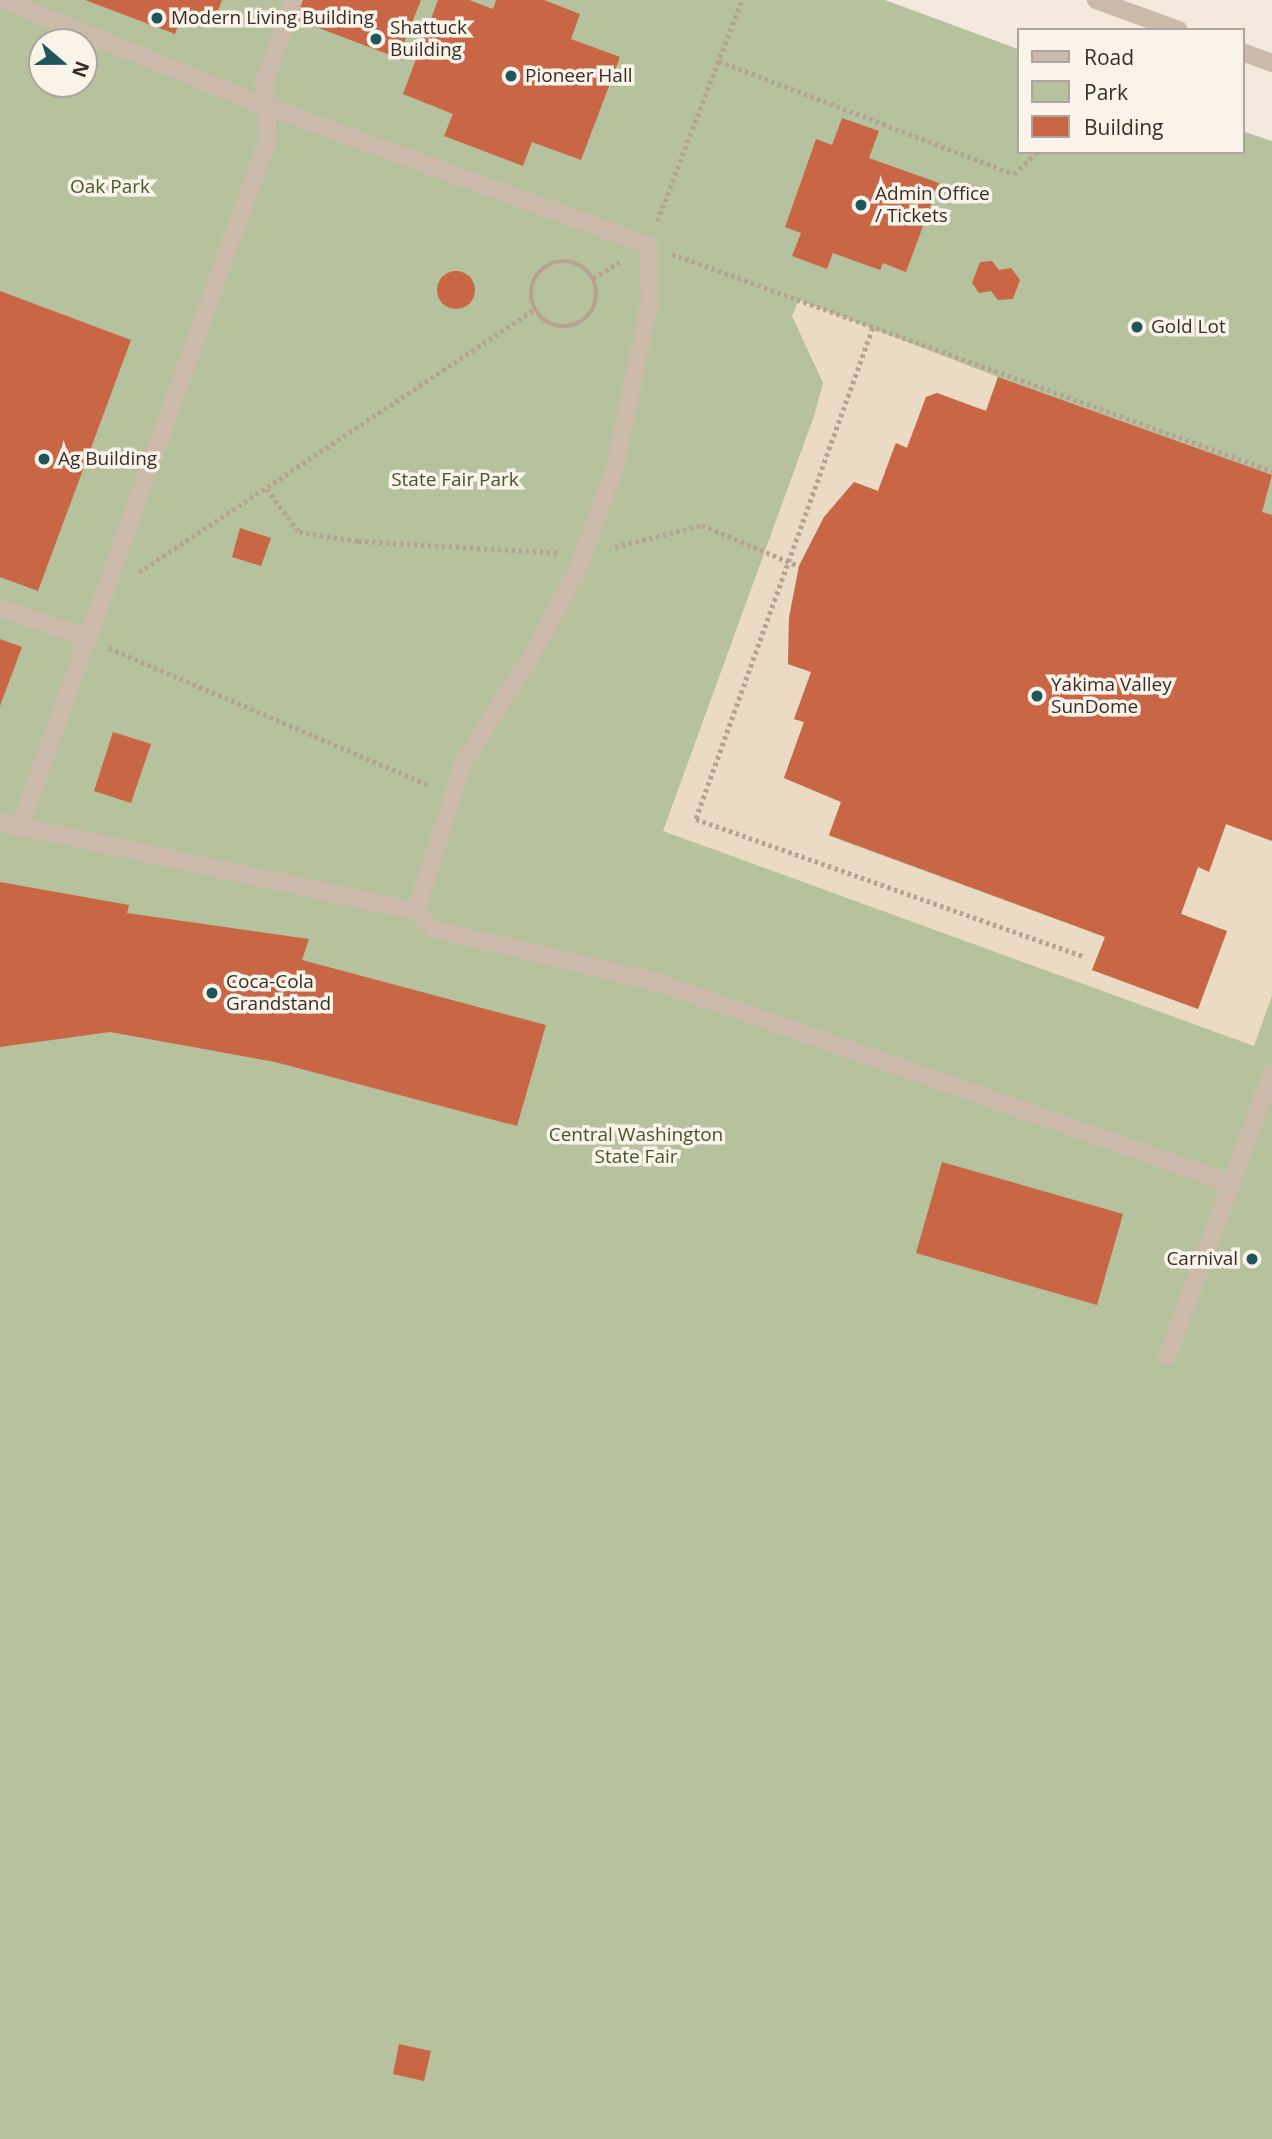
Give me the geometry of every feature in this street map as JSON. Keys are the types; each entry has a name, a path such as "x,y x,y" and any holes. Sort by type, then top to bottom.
{"street":[{"path":"4,0 266,106 648,245 650,300 615,468 583,554 535,650 463,762 416,911"},
{"path":"19,829 268,139 264,83 293,0"},
{"path":"1096,0 1173,28"},
{"path":"1244,53 1272,63"},
{"path":"0,608 88,638"},
{"path":"0,822 19,829 416,911 433,929 657,982 1231,1183"},
{"path":"1167,1357 1272,1073"}],"path":[{"path":"742,0 648,245 1272,471"},
{"path":"719,61 1014,174 1035,154"},
{"path":"572,262 593,278 595,307 580,324 549,324 535,309 534,278 550,264 572,262"},
{"path":"104,596 535,309"},
{"path":"873,328 696,819 1082,956"},
{"path":"267,489 299,532 358,541 583,554 702,525 799,565"},
{"path":"88,638 453,795"}],"green space":[{"name":"Central Washington State Fair","path":"0,0 885,0 1016,48 1016,154 1244,154 1244,132 1272,141 1272,2139 0,2139"}],"shaded area":[{"path":"799,300 998,377 986,411 937,393 926,397 907,448 895,444 878,491 854,482 824,517 799,565 789,618 788,664 811,672 795,719 804,722 784,778 841,802 829,836 1105,937 1092,970 1198,1009 1227,931 1181,914 1198,867 1209,871 1226,824 1272,841 1272,996 1254,1046 663,831 814,416 823,383 792,316"}],"building":[{"name":"Modern Living Building","path":"85,0 222,0 213,24 183,12 175,34"},
{"name":"Shattuck Building","path":"303,0 421,0 398,58 295,19"},
{"name":"Pioneer Hall","path":"438,0 469,0 493,9 496,0 544,0 580,14 571,39 620,57 581,160 532,142 523,166 444,136 453,114 403,94"},
{"name":"Admin Office / Tickets","path":"842,118 879,131 869,158 939,183 906,272 883,263 880,270 833,253 827,269 792,256 801,233 785,227 816,139 832,145"},
{"path":"992,261 999,270 1011,268 1020,280 1013,299 998,300 991,291 979,293 972,283 980,262"},
{"path":"456,271 469,277 475,290 469,303 456,309 443,303 437,290 443,277"},
{"name":"Ag Building","path":"0,291 131,340 38,591 0,577"},
{"name":"Yakima Valley SunDome","path":"998,377 1272,475 1262,512 1272,515 1272,841 1226,824 1209,872 1198,867 1181,914 1227,931 1198,1009 1092,970 1105,937 829,835 841,802 784,778 804,722 794,719 811,672 788,664 789,618 799,566 824,517 854,482 878,491 896,443 907,448 926,397 937,393 986,411"},
{"path":"240,528 271,538 261,566 232,557"},
{"path":"0,639 22,647 0,706"},
{"path":"113,732 151,744 131,803 94,791"},
{"name":"Coca-Cola Grandstand","path":"0,882 129,905 127,913 309,939 302,960 546,1025 517,1126 275,1062 110,1032 0,1047"},
{"path":"942,1162 1123,1214 1097,1305 916,1253"},
{"path":"399,2044 431,2051 424,2081 393,2074"}],"place":[{"name":"Modern Living Building","path":"157,18"},
{"name":"Shattuck Building","path":"376,39"},
{"name":"Pioneer Hall","path":"511,76"},
{"name":"Admin Office / Tickets","path":"861,205"},
{"name":"Gold Lot","path":"1137,327"},
{"name":"Ag Building","path":"44,459"},
{"name":"Yakima Valley SunDome","path":"1037,696"},
{"name":"Coca-Cola Grandstand","path":"212,993"},
{"name":"Carnival","path":"1252,1259"}],"park label":[{"name":"Oak Park","path":"110,187"},
{"name":"State Fair Park","path":"455,480"}]}
